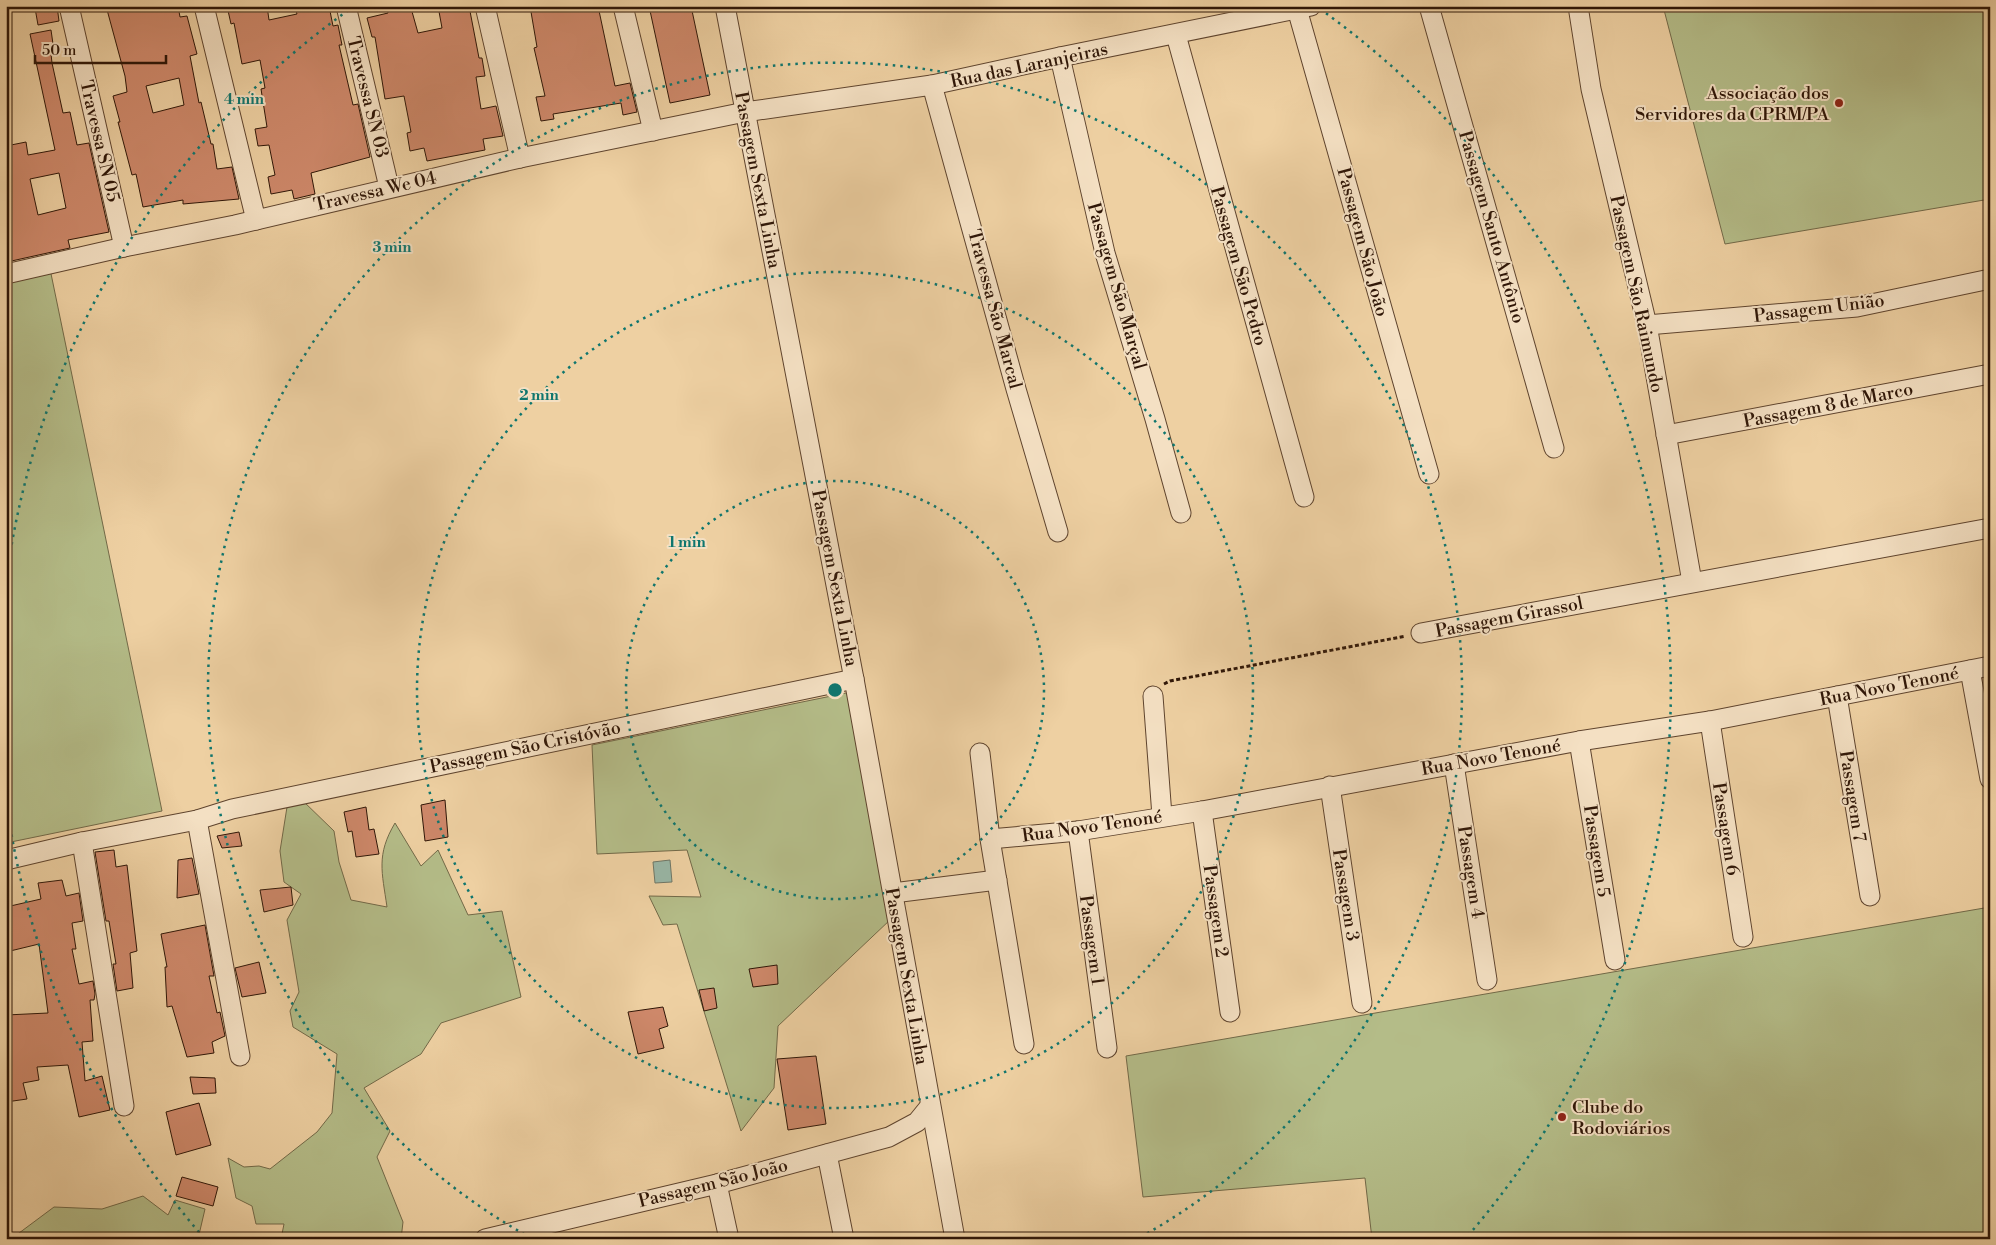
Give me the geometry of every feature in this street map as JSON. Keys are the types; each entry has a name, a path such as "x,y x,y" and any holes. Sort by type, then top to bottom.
{"street":[{"name":"Travessa SN 05","path":"69,6 124,247"},
{"path":"204,6 256,220"},
{"name":"Travessa SN 03","path":"346,6 389,187"},
{"path":"485,6 520,158"},
{"path":"624,6 653,131"},
{"name":"Passagem Sexta Linha","path":"725,6 854,679 955,1239"},
{"name":"Passagem Santo Antônio","path":"1429,6 1554,448"},
{"name":"Passagem São Raimundo","path":"1578,6 1593,98 1647,325 1692,582"},
{"name":"Rua das Laranjeiras","path":"745,112 932,85 1304,8"},
{"name":"Passagem São João","path":"1304,8 1429,474"},
{"name":"Passagem São Pedro","path":"1176,35 1304,497"},
{"name":"Passagem São Marçal","path":"1060,57 1105,253 1181,513"},
{"name":"Travessa São Marcal","path":"932,85 1016,390 1058,532"},
{"name":"Travessa We 04","path":"6,274 256,220 389,187 520,158 745,112"},
{"name":"Passagem União","path":"1647,325 1857,307 1990,279"},
{"name":"Passagem 8 de Marco","path":"1666,435 1990,374"},
{"name":"Passagem Girassol","path":"1421,633 1990,528"},
{"name":"Rua Novo Tenoné","path":"990,839 1078,831 1202,811 1330,786 1710,720 1990,666"},
{"path":"1970,670 1990,779"},
{"name":"Passagem São Cristóvão","path":"6,860 82,842 198,820 232,809 854,679"},
{"path":"1153,696 1162,816"},
{"name":"Passagem 7","path":"1837,696 1870,896"},
{"name":"Passagem 6","path":"1710,720 1743,937"},
{"name":"Passagem 5","path":"1579,742 1615,960"},
{"path":"980,753 990,839 1024,1044"},
{"name":"Passagem 4","path":"1454,764 1487,980"},
{"name":"Passagem 3","path":"1330,786 1362,1003"},
{"name":"Passagem 2","path":"1202,811 1230,1012"},
{"path":"198,820 240,1056"},
{"name":"Passagem 1","path":"1078,831 1107,1048"},
{"path":"82,842 124,1106"},
{"path":"893,893 997,880"},
{"name":"Passagem São João","path":"485,1239 717,1184 889,1137 917,1122 930,1106"},
{"path":"827,1154 844,1239"},
{"path":"717,1184 729,1239"}],"path":[{"name":"Passagem Girassol","path":"1153,696 1158,688 1170,681 1421,633"}],"green space":[{"name":"Associação dos Servidores da CPRM/PA","path":"1663,6 1990,6 1990,199 1725,244"},
{"path":"49,264 162,811 6,843 6,274"},
{"path":"851,692 891,919 778,1026 774,1088 741,1131 677,924 663,925 649,896 701,897 687,850 597,854 592,745"},
{"path":"301,799 334,831 339,862 351,900 387,907 382,864 385,845 395,823 421,866 438,850 468,915 502,911 521,997 441,1023 421,1054 364,1088 390,1131 377,1157 403,1222 401,1239 281,1239 284,1224 256,1224 252,1206 236,1198 228,1158 244,1167 259,1166 270,1169 317,1132 332,1113 337,1054 293,1027 290,1011 299,992 287,920 301,894 284,882 280,851 287,807"},
{"name":"Clube do Rodoviários","path":"1990,907 1990,1239 1372,1239 1365,1178 1143,1197 1126,1056"},
{"path":"143,1196 168,1215 175,1200 205,1209 198,1239 11,1239 54,1207 102,1209"}],"shaded area":[{"path":"670,860 672,882 655,883 653,862"}],"building":[{"path":"57,6 59,21 38,25 35,8"},
{"path":"106,6 178,6 180,17 187,16 197,54 190,56 199,103 201,102 211,144 213,144 217,169 232,167 239,199 183,204 183,200 143,207 136,174 132,175 113,96 127,92 125,76","holes":["179,78 184,105 153,113 146,86"]},
{"path":"227,6 267,6 269,20 297,14 296,11 303,10 302,6 329,6 333,26 338,25 342,45 339,45 353,105 358,104 370,157 311,173 315,194 294,199 292,190 271,194 268,177 275,175 269,145 258,146 255,129 267,127 261,89 265,88 260,60 242,64 234,23 231,24"},
{"path":"387,6 403,6 403,10 411,8 418,33 442,28 438,6 469,6 479,58 482,58 485,76 476,77 481,109 496,106 503,136 483,139 485,150 427,161 424,148 410,151 407,133 411,132 404,96 385,99 375,37 372,37 367,18 388,13"},
{"path":"530,6 598,6 615,86 630,83 637,112 623,115 621,103 553,114 554,119 541,121 536,97 545,96 534,48 537,47"},
{"path":"649,6 691,6 710,95 670,103"},
{"path":"51,30 53,44 50,45 52,63 63,113 70,112 77,145 89,143 109,232 68,240 70,248 7,262 6,146 26,142 28,155 55,150 30,34","holes":["59,173 66,208 38,215 30,179"]},
{"path":"445,800 448,837 425,841 421,805"},
{"path":"366,807 369,830 374,829 379,854 356,857 352,831 348,832 344,812"},
{"path":"239,832 242,846 222,848 217,836"},
{"path":"114,850 116,867 127,865 137,951 130,953 133,988 117,991 113,964 116,964 109,921 106,921 95,852"},
{"path":"192,858 199,894 177,898 178,860"},
{"path":"62,880 66,896 79,893 83,921 72,923 76,949 72,949 79,984 93,981 95,994 94,1000 90,1000 93,1041 82,1042 85,1081 102,1076 110,1110 79,1117 68,1065 37,1067 39,1080 23,1083 27,1099 6,1102 6,1015 48,1013 39,944 6,952 6,907 41,899 38,883"},
{"path":"291,887 293,905 264,912 260,890"},
{"path":"205,925 214,976 209,976 217,1013 220,1012 225,1036 212,1042 214,1053 187,1057 172,1006 167,1007 165,967 167,967 161,934"},
{"path":"259,962 266,993 242,997 235,968"},
{"path":"777,965 778,984 753,987 749,969"},
{"path":"714,988 717,1008 704,1011 699,990"},
{"path":"663,1007 668,1026 659,1029 664,1048 638,1054 628,1012"},
{"path":"816,1056 826,1124 788,1130 777,1059"},
{"path":"190,1077 215,1078 216,1093 193,1094"},
{"path":"199,1103 211,1145 176,1155 166,1112"},
{"path":"182,1177 218,1187 213,1206 176,1196"}],"place":[{"name":"Associação dos Servidores da CPRM/PA","path":"1839,103"},
{"name":"Clube do Rodoviários","path":"1562,1117"}]}
